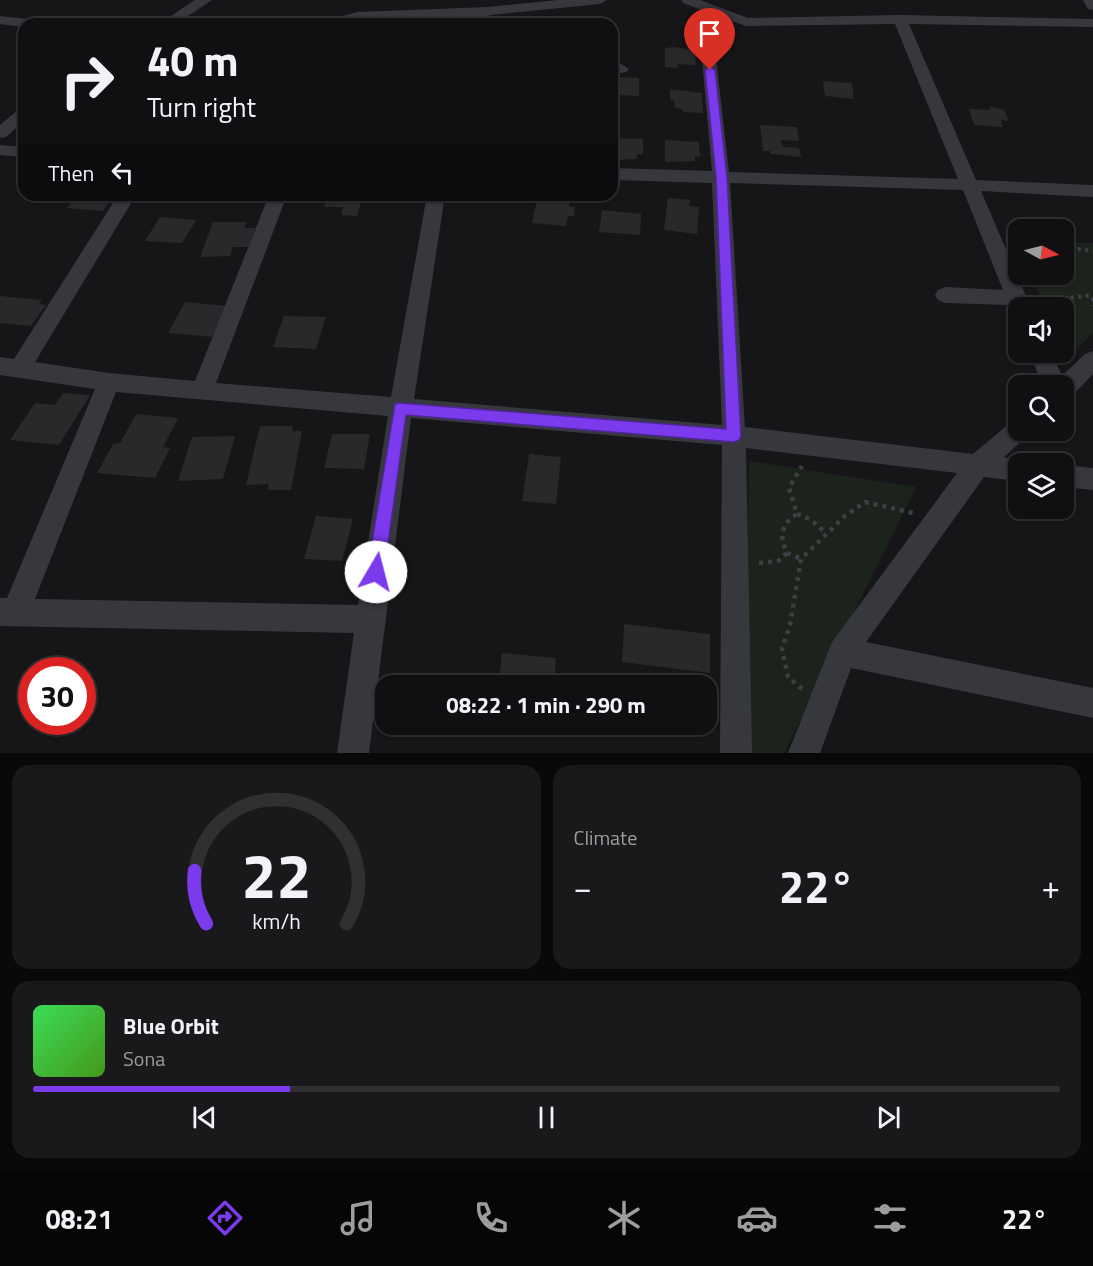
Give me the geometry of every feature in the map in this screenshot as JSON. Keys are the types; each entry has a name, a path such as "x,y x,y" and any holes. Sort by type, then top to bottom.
{"street":[{"path":"176,18 206,0"},
{"path":"351,18 488,11 600,0"},
{"path":"688,0 746,22 900,19 1093,23"},
{"path":"1090,0 1093,6"},
{"path":"472,18 488,11"},
{"path":"718,11 708,49 721,177 734,436 736,753"},
{"path":"900,19 1017,297"},
{"path":"0,20 18,22"},
{"path":"0,133 18,118"},
{"path":"0,150 18,152"},
{"path":"618,174 1093,191"},
{"path":"124,201 10,367 109,382 734,436 1008,469"},
{"path":"202,391 276,201"},
{"path":"353,753 369,619 400,408 435,201"},
{"path":"945,295 1008,302"},
{"path":"1074,379 1093,360"},
{"path":"109,382 8,612 369,619"},
{"path":"804,753 842,652 978,465 1008,439"},
{"path":"1074,477 1093,479"},
{"path":"842,652 1093,703"}],"path":[{"path":"1074,251 1093,251"},
{"path":"1074,298 1093,296 1093,306"},
{"path":"797,514 789,488 817,446"},
{"path":"821,707 788,677 782,649 790,625 801,559 826,533 865,502 896,511 940,517"},
{"path":"797,514 810,519 826,533"},
{"path":"797,514 787,520 780,530 780,540 787,553 801,559"},
{"path":"734,561 766,564 778,561 787,553"}],"shaded area":[{"path":"1074,242 1093,243 1093,333 1074,351 1074,297 1041,297 1035,285 1074,285"},
{"path":"749,461 916,487 784,753 744,753"}],"building":[{"path":"665,48 695,50 696,65 677,64 678,68 665,67"},
{"path":"618,77 639,78 639,96 618,95"},
{"path":"823,81 852,83 854,99 825,96"},
{"path":"670,89 702,93 703,113 683,112 682,109 675,108 674,100 670,100"},
{"path":"989,107 1004,109 1009,121 1001,120 1003,127 974,125 969,109 990,110"},
{"path":"760,125 797,127 799,141 781,140 783,147 799,148 801,157 770,154 770,151 763,151"},
{"path":"618,138 643,139 643,154 637,154 637,159 618,160"},
{"path":"665,140 699,142 700,157 695,156 695,161 665,162"},
{"path":"668,198 690,200 689,206 699,207 697,234 664,230"},
{"path":"72,201 110,201 103,211 67,208"},
{"path":"326,201 361,201 357,216 341,215 343,207 324,207"},
{"path":"537,201 569,201 569,206 575,207 574,216 568,216 566,226 532,223"},
{"path":"602,210 641,214 640,235 599,232"},
{"path":"160,217 196,220 182,243 145,241"},
{"path":"213,222 246,222 244,228 255,228 249,247 233,247 230,256 200,257"},
{"path":"0,296 42,300 39,304 46,305 31,326 0,323"},
{"path":"185,302 228,306 212,337 168,333"},
{"path":"284,316 326,317 316,349 273,347"},
{"path":"63,393 90,395 59,445 10,440 35,403 55,405"},
{"path":"136,414 178,418 163,447 170,448 155,478 97,473 113,444 120,443"},
{"path":"260,426 292,426 293,431 302,431 291,490 267,490 269,484 246,485"},
{"path":"332,434 370,434 364,469 324,468"},
{"path":"235,436 223,479 178,481 192,437"},
{"path":"529,454 561,457 556,504 522,501"},
{"path":"316,516 353,519 342,561 304,559"},
{"path":"624,624 710,634 710,673 622,662"},
{"path":"502,653 556,658 555,675 499,675"}],"route":[{"path":"376,572 400,408 734,436 721,177 710,70"}]}
